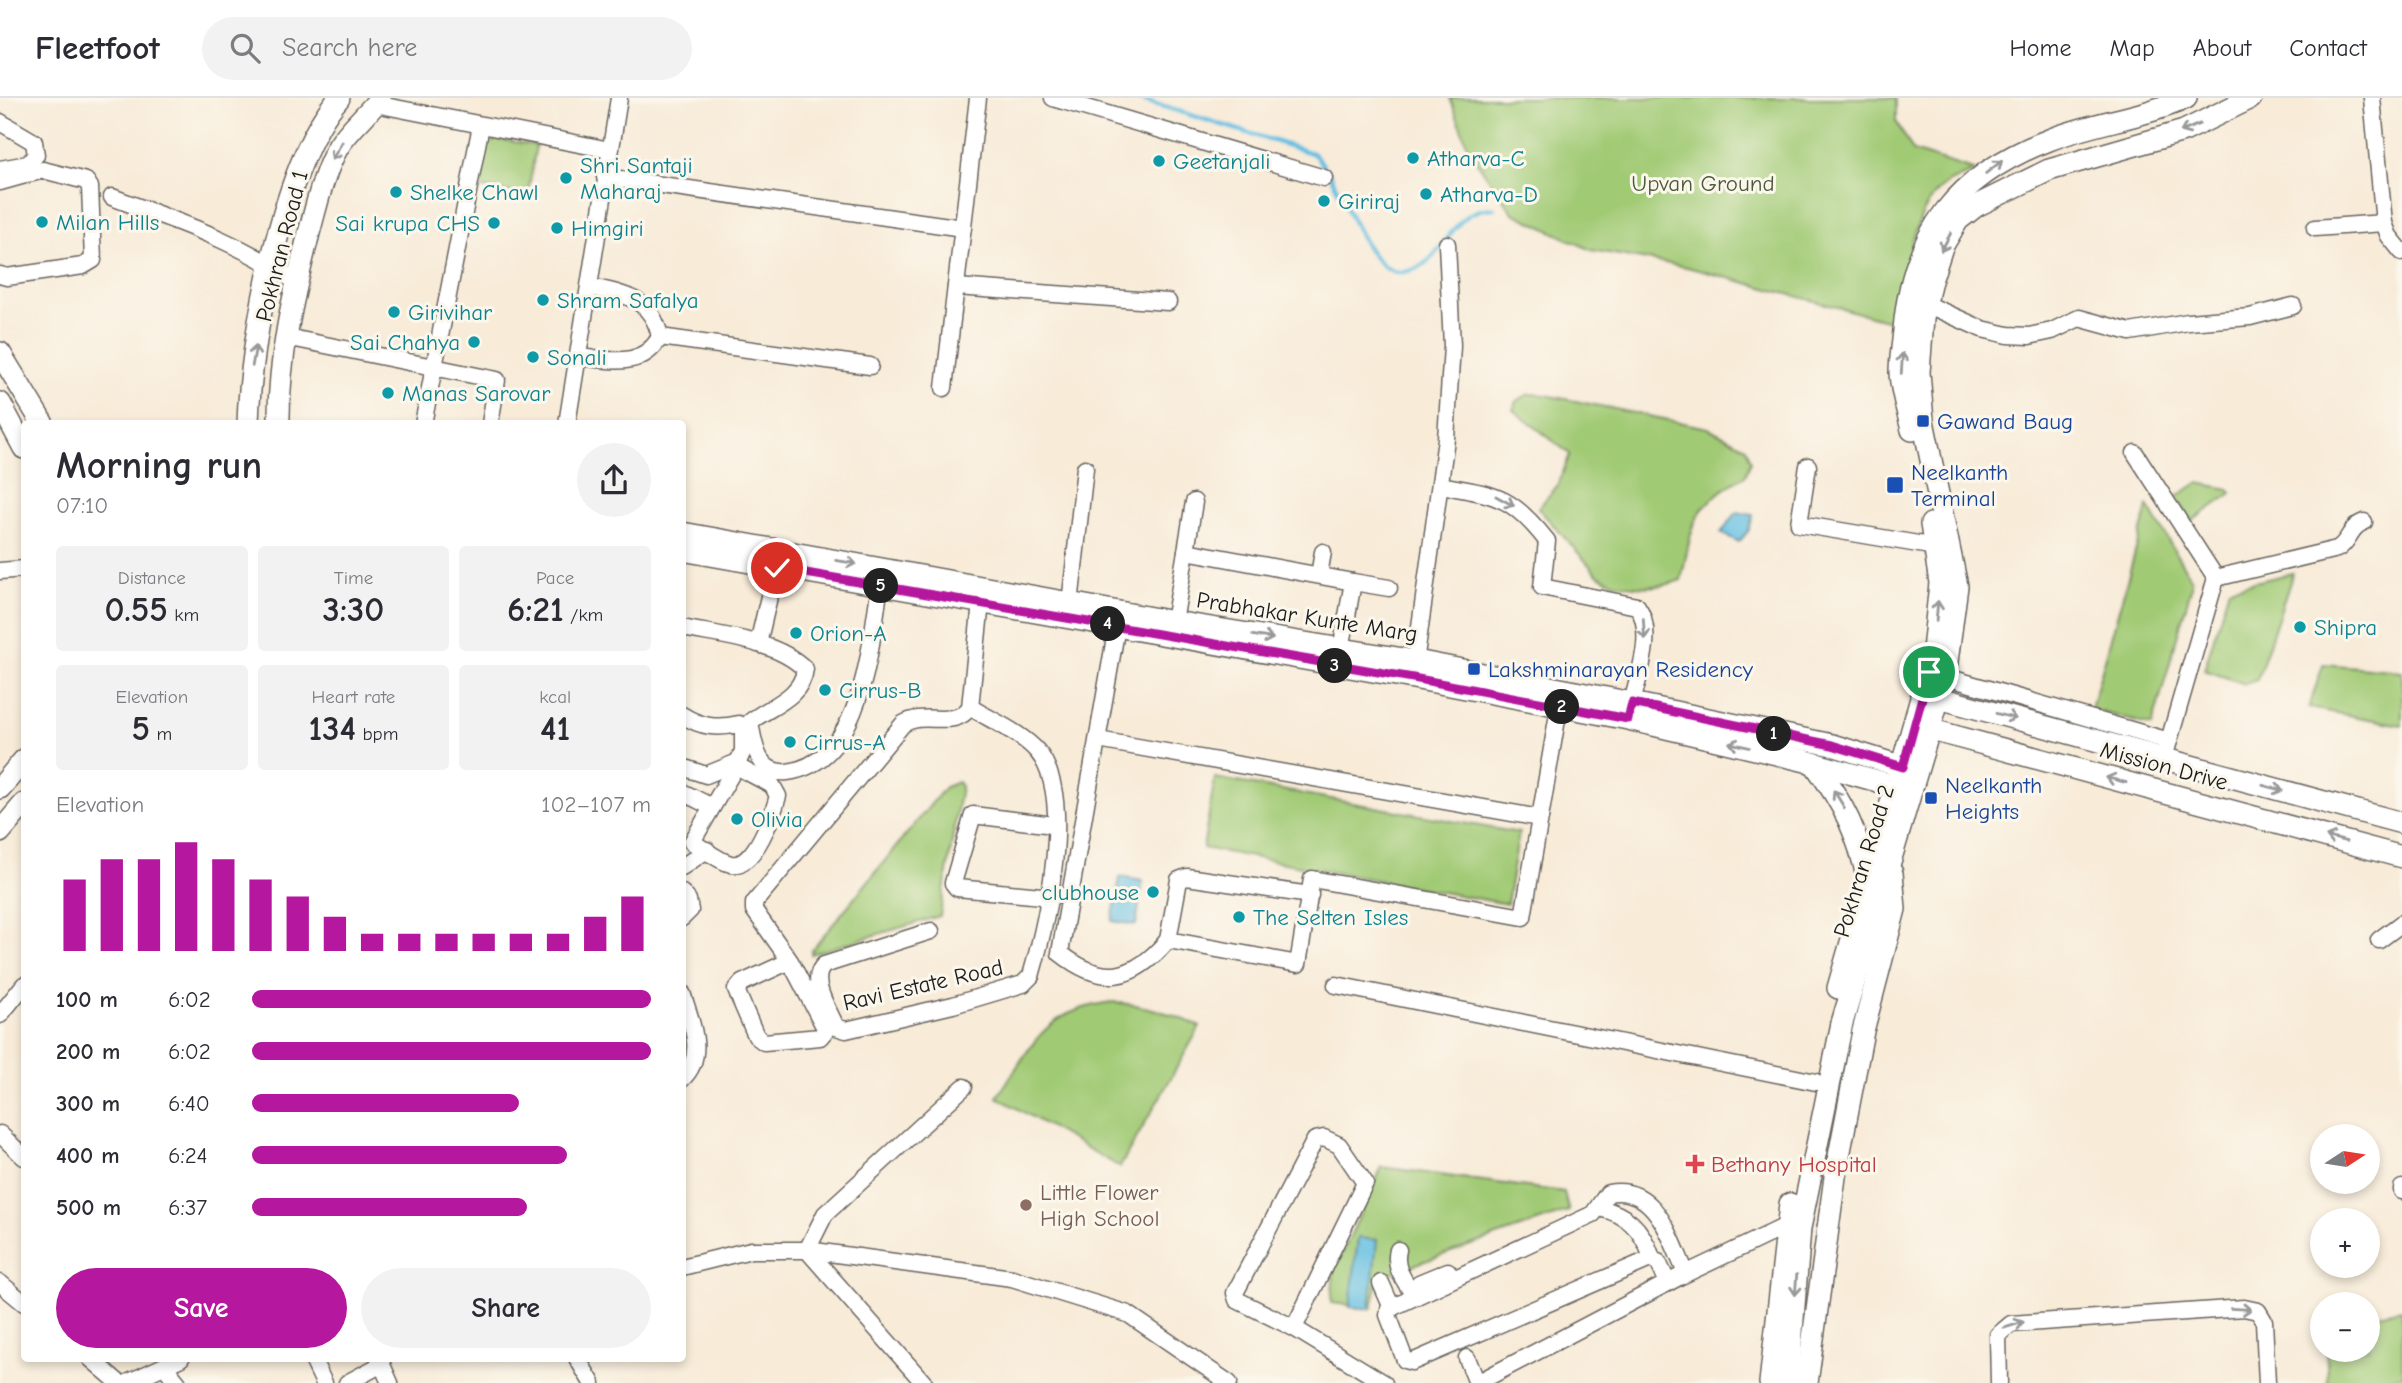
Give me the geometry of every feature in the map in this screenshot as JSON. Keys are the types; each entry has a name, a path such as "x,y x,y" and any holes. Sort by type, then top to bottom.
{"main road":[{"name":"Pokhran Road 1","path":"248,420 249,385 271,264 306,150 322,117 339,98"},
{"name":"Pokhran Road 2","path":"1937,675 1940,583 1936,547 1900,373 1907,299 1933,225 1948,206 2000,161 2050,139 2165,108 2186,98"},
{"name":"Pokhran Road 2","path":"1770,1383 1816,1082 1829,1020 1868,883 1907,779 1937,675 1957,586 1923,421 1919,372 1926,304 1942,247 1958,220 1976,206 2049,170 2185,131 2251,98"},
{"name":"Pokhran Road 1","path":"279,420 279,379 296,282 324,176 339,145 378,101"},
{"path":"0,353 41,420"},
{"path":"0,404 21,442"},
{"name":"Prabhakar Kunte Marg","path":"686,534 778,559"},
{"name":"Prabhakar Kunte Marg","path":"686,550 778,559 981,594 1070,604 1341,650 1414,670"},
{"name":"Prabhakar Kunte Marg","path":"981,594 1117,626 1414,670 1630,711 1832,745 1907,779"},
{"name":"Mission Drive","path":"1931,696 2171,754 2402,823"},
{"name":"Prabhakar Kunte Marg","path":"1630,711 1815,766 1907,779"},
{"name":"Mission Drive","path":"1922,727 2402,857"},
{"path":"2171,754 2171,795"},
{"path":"0,788 21,764"},
{"path":"1815,766 1842,802 1855,831 1868,883"},
{"name":"Pokhran Road 2","path":"1788,1383 1793,1227 1842,1023 1891,861 1907,779"},
{"path":"0,832 21,808"},
{"path":"1807,1383 1837,1164 1863,1031 1895,909 1891,861"}],"street":[{"path":"568,420 619,98"},
{"path":"944,388 978,98"},
{"path":"1053,98 1324,178"},
{"path":"2372,98 2384,223 2389,236 2402,252"},
{"path":"378,101 481,125 610,150"},
{"path":"0,122 34,142 36,155 28,164 0,169"},
{"path":"424,420 481,125"},
{"path":"0,182 43,170 86,180 90,187 93,260 83,266 7,277 0,275"},
{"path":"605,177 962,228"},
{"path":"112,197 199,230 271,264 296,282"},
{"path":"2315,228 2384,223"},
{"path":"1414,670 1440,485 1452,346 1447,244"},
{"path":"590,287 640,300 653,316 660,337"},
{"path":"956,287 1168,302"},
{"path":"1926,304 1982,329 2008,335 2029,336 2052,331 2079,318 2130,332 2188,322 2250,317 2293,306"},
{"path":"286,337 497,380 491,420"},
{"path":"579,357 627,362 646,355 660,337"},
{"path":"660,337 870,366"},
{"path":"1937,675 2171,754 2216,578 2135,453"},
{"path":"1808,467 1799,524 1936,547"},
{"path":"1070,604 1085,468"},
{"path":"1440,485 1506,499 1530,519 1547,541 1542,587 1637,606 1643,614 1645,639 1630,711"},
{"path":"1174,622 1194,502"},
{"path":"2216,578 2337,549 2343,545 2356,525 2364,522"},
{"path":"1186,551 1389,588"},
{"path":"1319,575 1323,552"},
{"path":"758,645 778,559"},
{"path":"0,571 21,569"},
{"path":"686,629 758,645 795,659 805,669 804,677 786,698 750,722 756,753 763,765 775,772 789,772 809,765 831,747 851,720 863,683 882,577"},
{"path":"1341,650 1353,582"},
{"path":"970,707 981,594"},
{"path":"1117,626 1060,953 1080,969 1104,976 1129,973 1151,960 1168,940 1179,880 1186,877 1310,895"},
{"path":"1168,940 1298,964 1312,879 1523,917 1561,698"},
{"name":"Ravi Estate Road","path":"790,961 742,984 736,990 757,1036 764,1042 820,1037 826,1030 790,961 754,910 754,903 903,724 914,717 923,716 955,719 965,715 970,707 1028,744 1041,757 1054,790 1052,897 1031,976 1023,984 953,1005 846,1030 836,1027 817,981 820,969 824,965 931,931"},
{"path":"686,717 705,726 721,728 739,724 743,727 743,751 738,762 706,775 686,768"},
{"path":"1098,740 1540,818"},
{"path":"736,766 772,785 778,796 751,856 742,863 730,864 692,842 712,807 736,766"},
{"path":"686,794 712,807"},
{"path":"1052,897 957,888 953,883 973,815 1054,825"},
{"path":"686,864 707,850"},
{"path":"686,898 690,910 686,914"},
{"path":"2379,940 2402,923"},
{"path":"1336,985 1816,1082"},
{"path":"0,1014 21,989"},
{"path":"686,1006 697,1056 692,1069 686,1075"},
{"path":"807,1250 824,1214 964,1087"},
{"path":"0,1134 21,1154"},
{"path":"1294,1328 1365,1183 1339,1144 1324,1138 1315,1140 1235,1293 1237,1300 1294,1328 1384,1383"},
{"path":"1599,1208 1614,1211 1639,1227 1651,1255 1648,1260 1412,1362 1405,1360 1388,1315 1392,1308 1417,1290 1508,1254 1593,1214 1608,1193 1646,1210 1678,1278"},
{"path":"1467,1358 1477,1383 1678,1278 1793,1227"},
{"path":"686,1266 751,1250 807,1250 1012,1278 1128,1314 1230,1383"},
{"path":"807,1250 924,1383"},
{"path":"1398,1250 1396,1259 1401,1275 1417,1290"},
{"path":"1658,1262 1678,1278"},
{"path":"0,1283 21,1300"},
{"path":"1381,1283 1392,1308"},
{"path":"1999,1383 1998,1335 2011,1324 2244,1308 2258,1311 2264,1321 2267,1383"},
{"path":"95,1362 120,1383"},
{"path":"127,1383 174,1362"},
{"path":"314,1362 324,1383"},
{"path":"347,1383 378,1362"},
{"path":"380,1362 390,1383"},
{"path":"580,1362 592,1383"},
{"path":"165,1367 178,1383"}],"green space":[{"name":"Upvan Ground","path":"1450,98 1896,98 1896,121 1913,151 1976,171 1941,188 1921,216 1910,251 1897,323 1687,267 1591,250 1513,213 1470,152"},
{"path":"488,138 536,145 528,195 476,187"},
{"path":"1529,394 1546,395 1708,428 1746,447 1751,461 1745,476 1713,498 1697,518 1681,580 1638,586 1606,579 1597,574 1538,508 1558,485 1570,454 1513,410 1517,401"},
{"path":"2198,483 2229,489 2232,493 2192,521 2176,497"},
{"path":"2148,506 2191,579 2191,588 2152,726 2091,709"},
{"path":"2293,573 2257,680 2245,684 2204,670 2229,588"},
{"path":"2323,664 2402,671 2402,725 2309,708"},
{"path":"1215,778 1519,833 1507,904 1203,848"},
{"path":"958,782 961,786 940,916 811,954 945,787"},
{"path":"1112,1002 1157,1010 1200,1027 1120,1167 997,1097 1031,1046 1055,1022 1088,1006"},
{"path":"1382,1167 1564,1192 1569,1211 1379,1277 1372,1308 1331,1303 1334,1271"},
{"path":"2402,1309 2402,1375 2370,1383 2328,1383 2327,1362 2380,1362 2380,1314"}],"water":[{"path":"1737,512 1753,515 1749,530 1739,542 1721,533"},
{"path":"1120,877 1143,881 1136,925 1112,921"},
{"path":"1358,1238 1377,1240 1370,1309 1350,1307"}],"waterway":[{"path":"1136,98 1312,153 1334,182 1364,242 1375,258 1388,269 1402,272 1417,268 1429,260 1465,217 1494,208"}],"place":[{"name":"Atharva-C","path":"1413,158"},
{"name":"Geetanjali","path":"1159,161"},
{"name":"Shri Santaji Maharaj","path":"566,178"},
{"name":"Shelke Chawl","path":"396,192"},
{"name":"Atharva-D","path":"1426,194"},
{"name":"Giriraj","path":"1324,201"},
{"name":"Milan Hills","path":"42,222"},
{"name":"Sai krupa CHS","path":"494,223"},
{"name":"Himgiri","path":"557,228"},
{"name":"Shram Safalya","path":"543,300"},
{"name":"Girivihar","path":"394,312"},
{"name":"Sai Chahya","path":"474,342"},
{"name":"Sonali","path":"533,357"},
{"name":"Manas Sarovar","path":"388,393"},
{"name":"Gawand Baug","path":"1923,421"},
{"name":"Neelkanth Terminal","path":"1895,485"},
{"name":"Shipra","path":"2300,627"},
{"name":"Orion-A","path":"796,633"},
{"name":"Lakshminarayan Residency","path":"1474,669"},
{"name":"Cirrus-B","path":"825,690"},
{"name":"Cirrus-A","path":"790,742"},
{"name":"Neelkanth Heights","path":"1931,798"},
{"name":"Olivia","path":"737,819"},
{"name":"clubhouse","path":"1153,892"},
{"name":"The Selten Isles","path":"1239,917"},
{"name":"Bethany Hospital","path":"1695,1164"},
{"name":"Little Flower High School","path":"1026,1205"}],"route":[{"path":"777,568 1413,678 1628,719 1632,703 1755,731 1832,745 1903,767 1929,672"}]}
